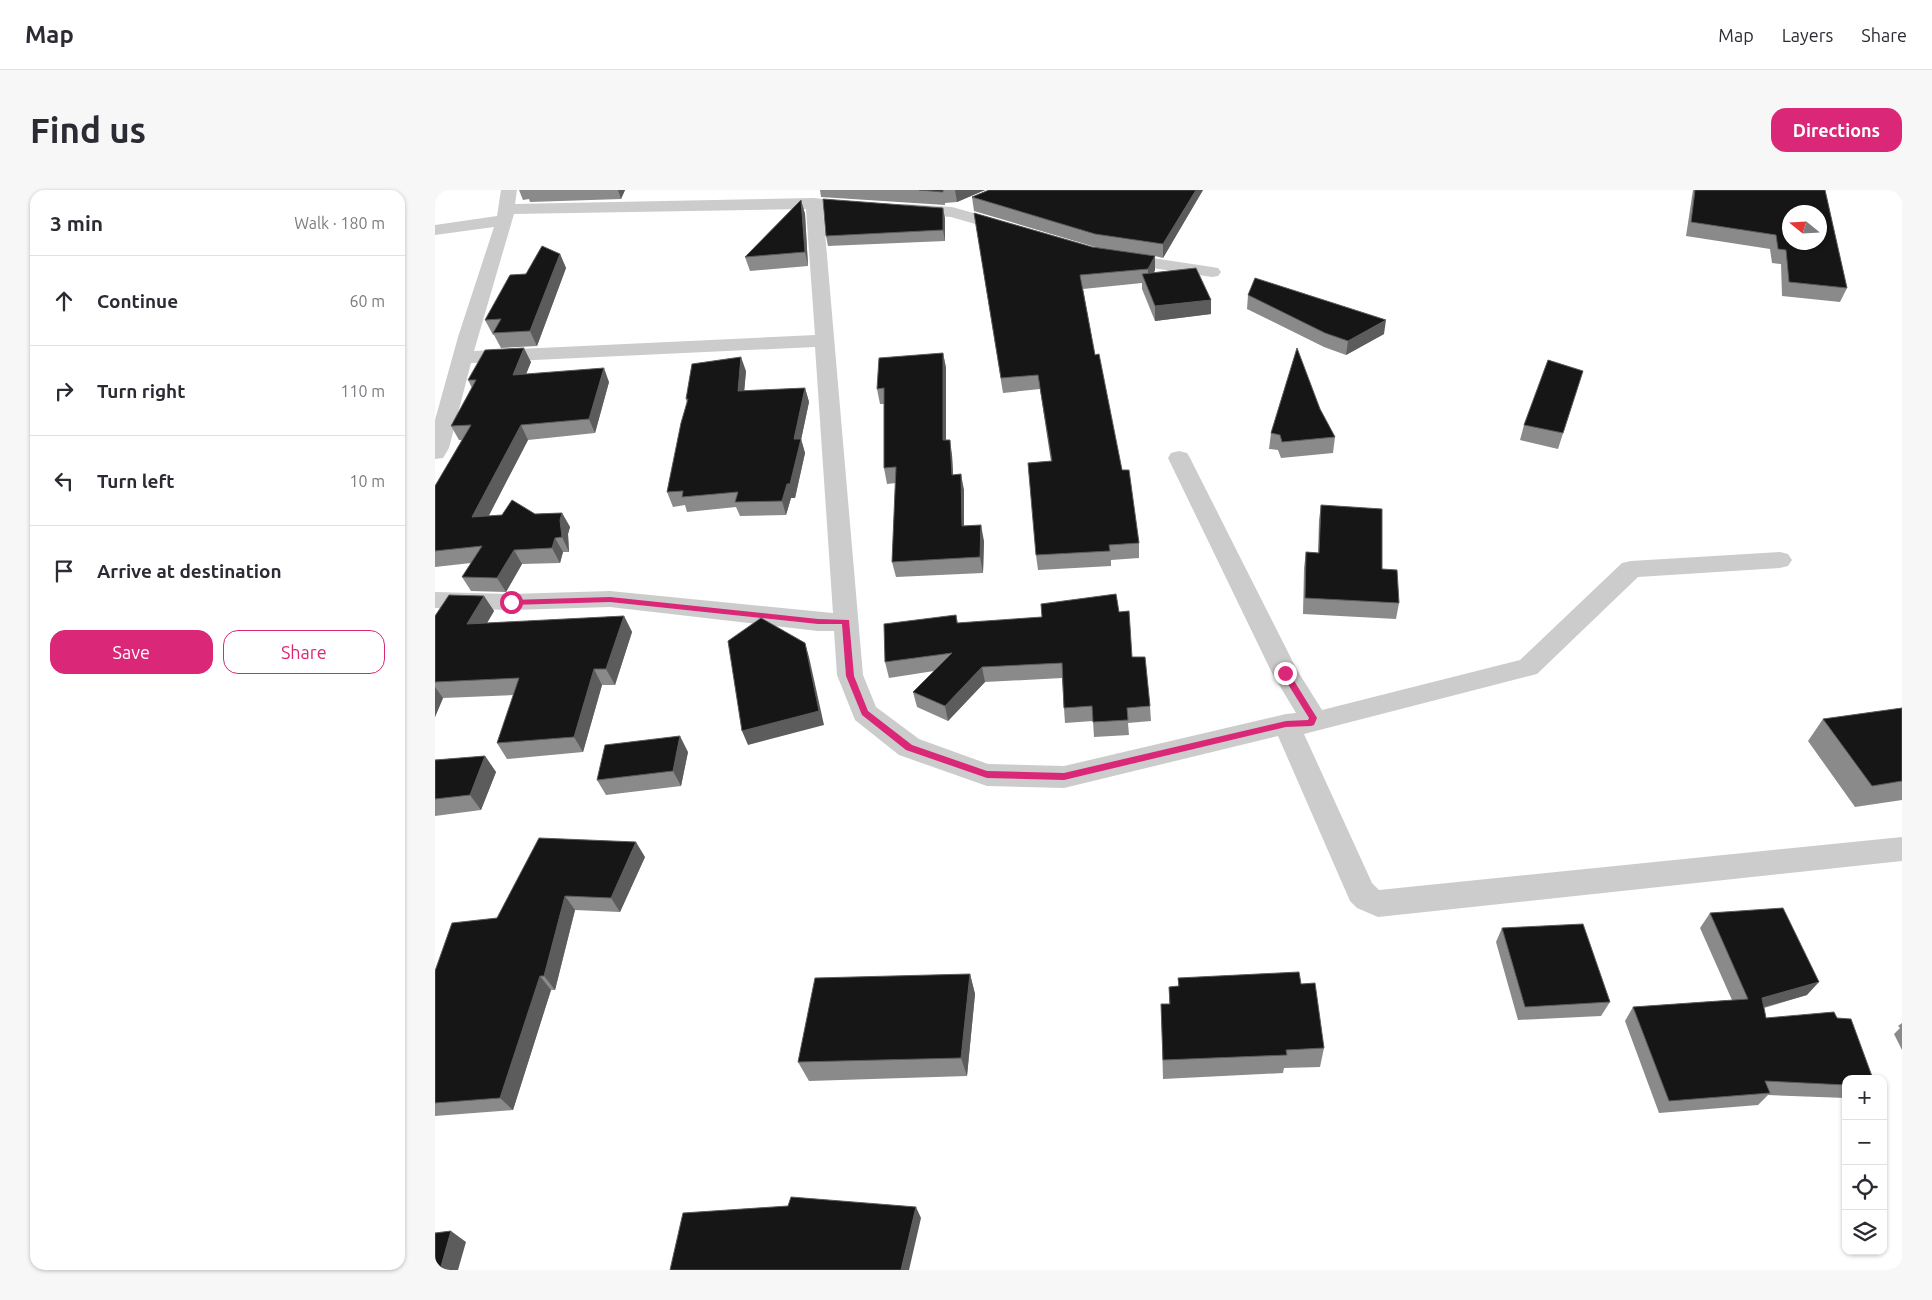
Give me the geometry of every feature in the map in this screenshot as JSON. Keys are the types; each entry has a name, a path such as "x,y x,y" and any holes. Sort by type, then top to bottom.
{"street":[{"path":"435,453 506,215 509,190"},
{"path":"727,206 733,190"},
{"path":"952,212 978,201"},
{"path":"435,230 506,215 814,203 854,206"},
{"path":"814,203 850,676 865,713 909,748 987,774 1064,777 1299,723 1533,664 1631,570 1780,560"},
{"path":"893,208 952,212 1027,234"},
{"path":"1103,255 1212,272"},
{"path":"462,358 767,342 825,341"},
{"path":"1179,458 1285,673 1313,718 1299,723"},
{"path":"435,600 511,602 610,599 818,622 846,622"},
{"path":"1299,723 1361,892 1368,899 1378,904 1902,849"}],"building":[{"path":"919,190 943,190 943,192"},
{"path":"989,190 1196,190 1163,244 1095,234 972,197"},
{"path":"1695,190 1825,190 1847,288 1789,282 1786,250 1827,250 1827,205 1782,205 1782,250 1778,249 1776,235 1691,222"},
{"path":"823,199 943,208 943,230 826,236"},
{"path":"801,200 805,252 745,257"},
{"path":"974,213 1092,247 1155,256 1148,269 1080,275 1095,355 1099,354 1122,470 1129,470 1139,543 1109,545 1110,551 1036,555 1028,463 1052,461 1038,375 1001,378"},
{"path":"542,246 560,254 530,331 493,333 501,319 485,320 510,275 526,274"},
{"path":"1196,268 1211,300 1155,306 1142,274"},
{"path":"1255,278 1386,320 1348,341 1325,333 1248,295"},
{"path":"524,348 513,375 604,368 589,419 521,425 472,517 502,515 512,500 535,514 562,513 560,520 562,537 555,538 552,548 514,550 497,578 462,577 482,546 435,551 435,486 471,425 451,426 476,380 468,380 485,350"},
{"path":"1297,348 1320,409 1335,437 1282,442 1280,435 1271,433"},
{"path":"943,353 943,440 950,440 952,475 961,474 962,526 981,525 980,557 892,562 896,467 884,468 884,388 877,389 879,358"},
{"path":"741,357 738,391 805,388 794,439 801,439 790,484 787,484 782,501 735,502 738,492 682,497 683,491 667,492 681,423 688,399 686,399 692,364"},
{"path":"1548,360 1583,371 1563,433 1524,425"},
{"path":"1321,505 1382,509 1382,569 1397,570 1399,603 1305,598 1306,552 1319,553"},
{"path":"1116,594 1119,612 1129,611 1132,657 1145,657 1150,706 1127,708 1128,720 1093,722 1092,706 1064,708 1062,663 982,667 945,706 913,692 952,653 885,662 884,624 956,615 957,623 1042,617 1041,604"},
{"path":"449,595 484,596 467,624 624,616 606,669 594,669 574,737 497,743 519,678 435,682 435,616"},
{"path":"761,618 805,643 819,711 742,731 728,641"},
{"path":"1902,708 1902,781 1872,786 1823,719"},
{"path":"680,736 673,771 597,780 605,745"},
{"path":"485,756 470,795 435,799 435,760"},
{"path":"539,838 636,842 611,898 565,896 544,976 540,976 500,1098 435,1103 435,971 452,923 497,918"},
{"path":"1783,908 1819,982 1762,998 1766,1018 1834,1012 1837,1018 1851,1019 1872,1075 1842,1075 1842,1085 1765,1081 1770,1093 1669,1101 1633,1007 1748,999 1710,913"},
{"path":"1583,924 1610,1002 1525,1007 1502,928"},
{"path":"1299,972 1301,984 1315,983 1324,1048 1286,1050 1287,1055 1163,1060 1161,1004 1170,1004 1169,987 1179,986 1178,978"},
{"path":"970,974 961,1058 798,1062 815,978"},
{"path":"791,1197 916,1207 901,1270 670,1270 683,1213 788,1206"},
{"path":"451,1231 440,1270 435,1270 435,1233"}],"route":[{"path":"511,602 610,599 818,622 846,622 850,676 865,713 909,748 987,774 1064,777 1286,724 1311,723 1313,718 1285,673"}]}
